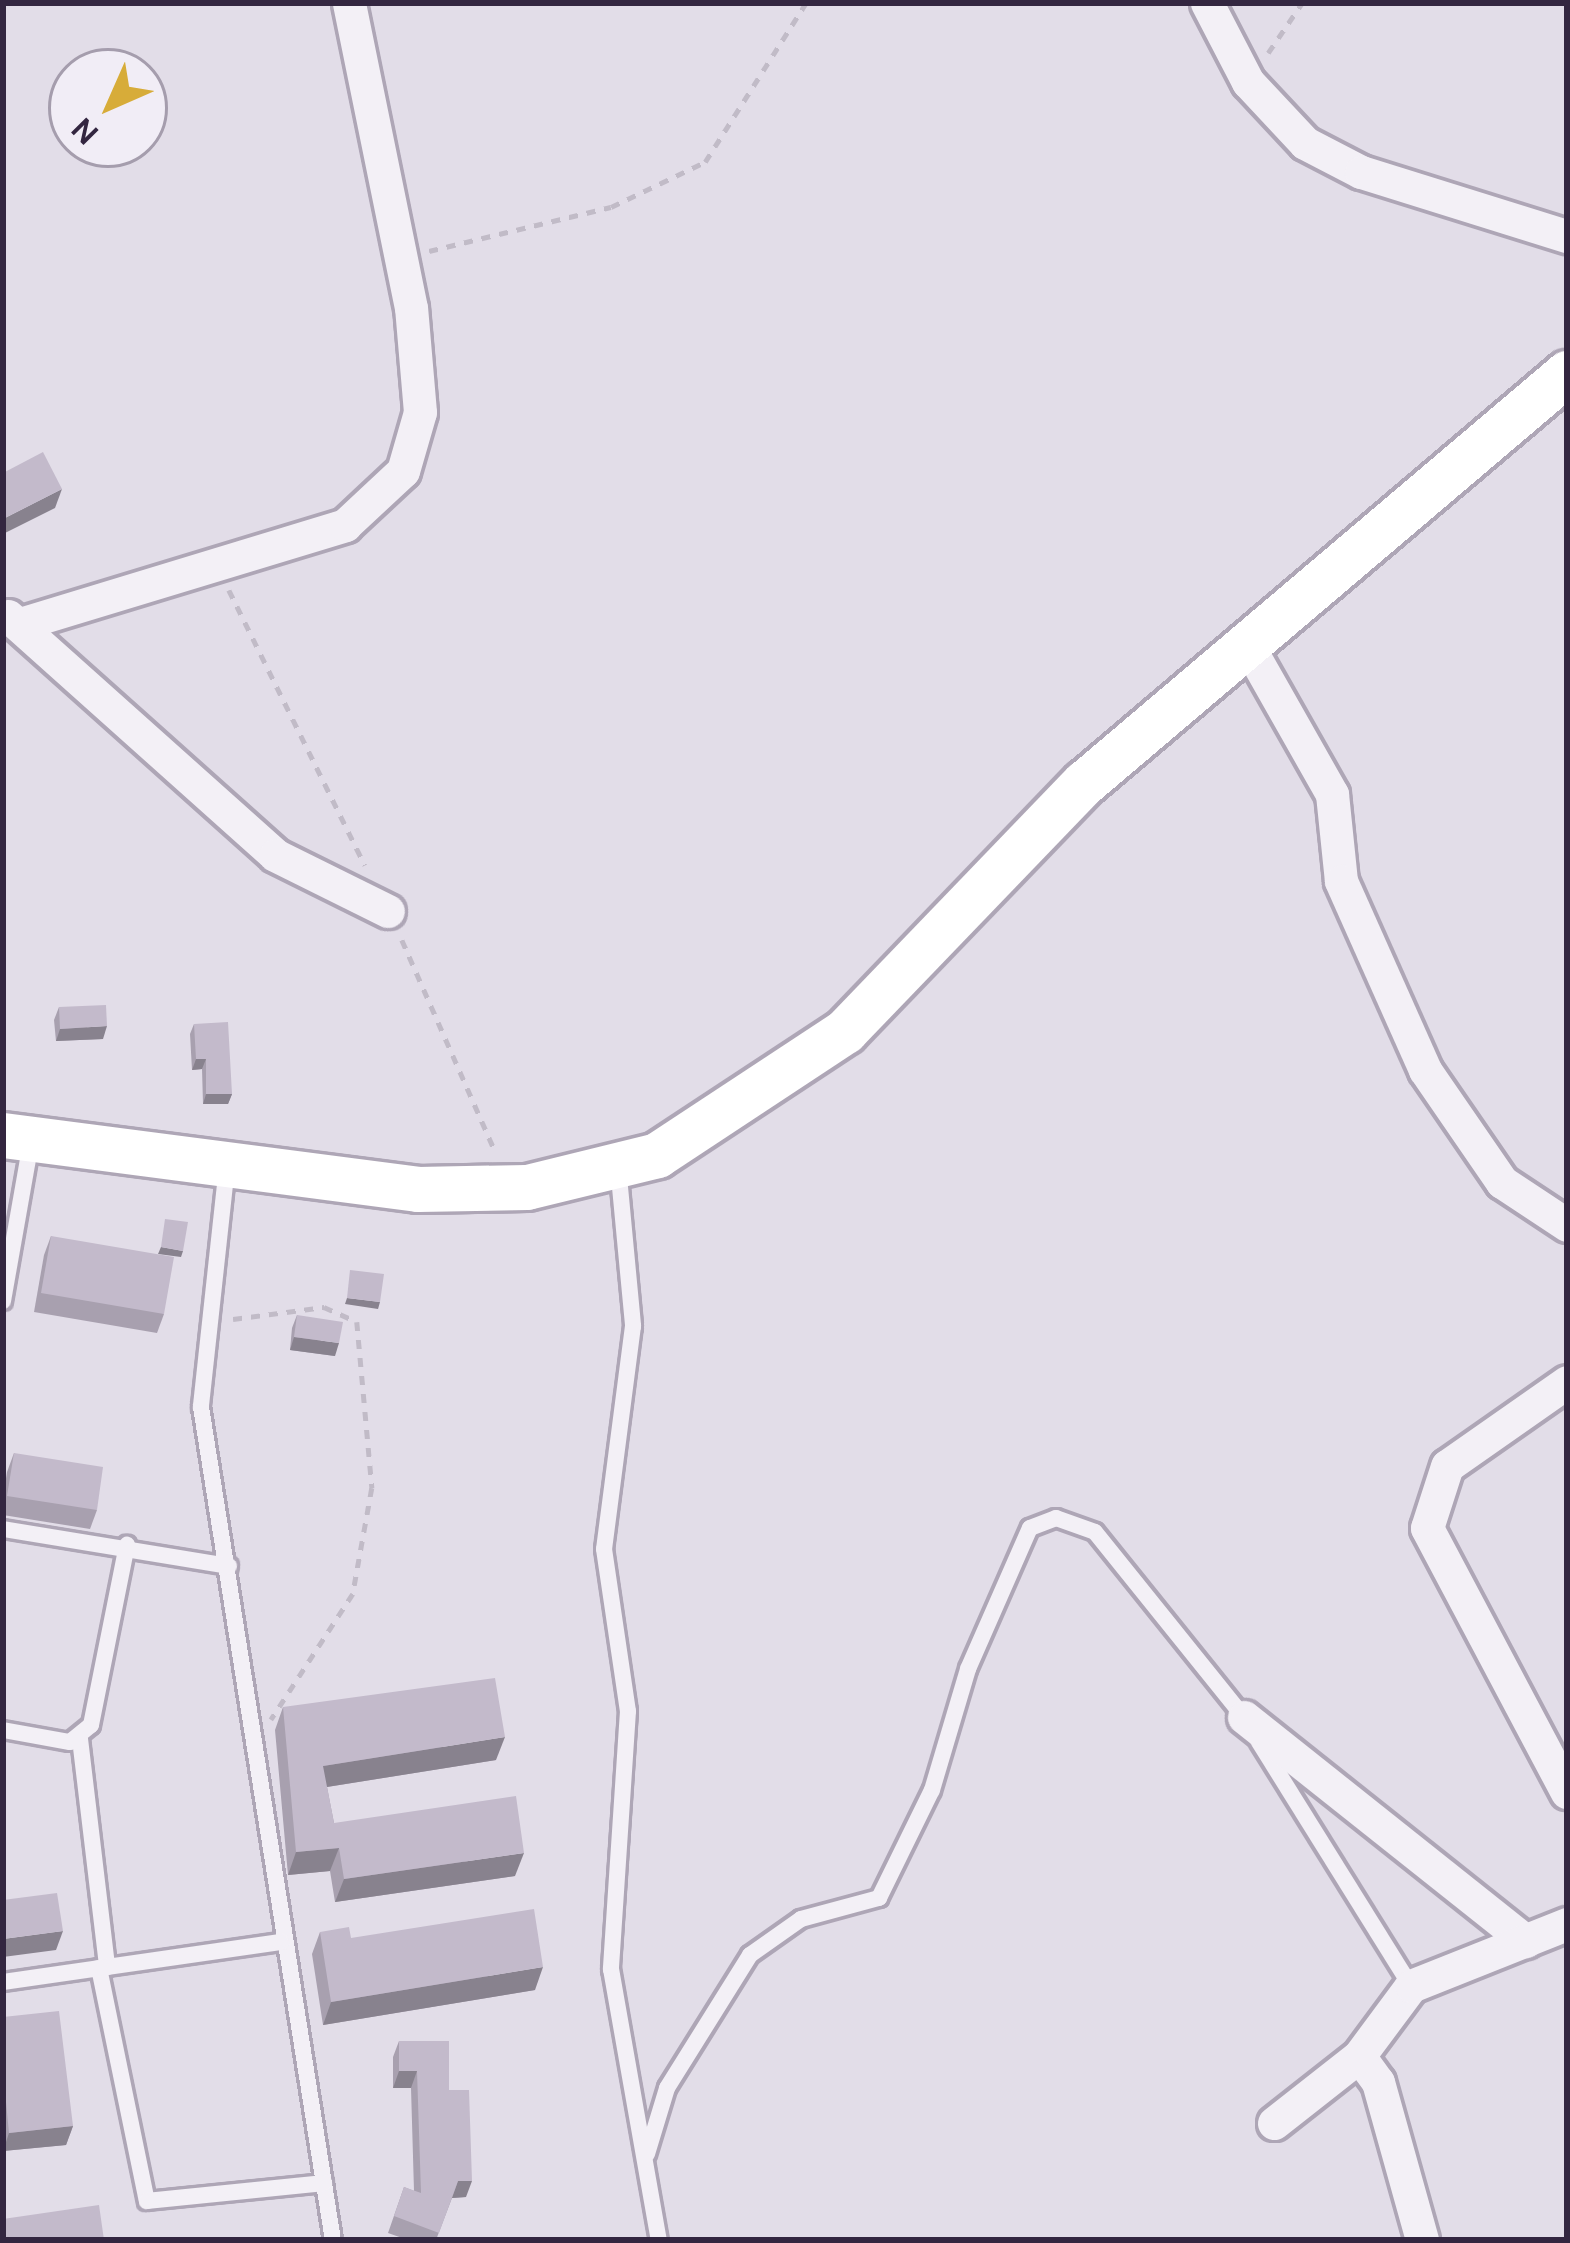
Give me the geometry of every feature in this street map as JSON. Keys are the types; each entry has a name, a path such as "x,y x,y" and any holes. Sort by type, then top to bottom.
{"street":[{"path":"12,618 345,525 381,498 417,443 420,412 400,259 349,3"},
{"path":"1208,3 1248,82 1306,143 1361,172 1567,236"},
{"path":"17,1139 228,1159 418,1189 527,1187 618,1165 734,1110 845,1031 1084,783 1567,373"},
{"path":"12,618 275,855 388,911"},
{"path":"1246,642 1332,794 1341,881 1425,1070 1502,1182 1567,1225"},
{"path":"1567,1382 1447,1466 1427,1528 1567,1792"},
{"path":"1244,1717 1526,1941"},
{"path":"1274,2123 1359,2056 1411,1986 1567,1924"},
{"path":"1359,2056 1378,2082 1422,2240"}],"lane":[{"path":"3,1301 17,1139"},
{"path":"228,1159 201,1407 259,1733 280,1942 333,2240"},
{"path":"618,1165 633,1326 604,1550 628,1712 610,1970 659,2240"},
{"path":"647,2154 667,2089 750,1955 801,1919 879,1898 932,1790 968,1670 1030,1528 1056,1518 1095,1532 1244,1717 1411,1986"},
{"path":"3,1529 128,1545 230,1566"},
{"path":"128,1545 80,1738 105,1874 103,1968 147,2201 169,2207 324,2183"},
{"path":"3,1730 80,1738"},
{"path":"3,1982 280,1942"}],"path":[{"path":"400,259 611,207 705,162 806,3"},
{"path":"1248,82 1302,3"},
{"path":"210,1322 324,1307 357,1322 372,1488 353,1594 259,1733"}],"building":[{"path":"43,452 62,489 3,519 3,473"},
{"path":"106,1005 107,1026 60,1029 59,1007"},
{"path":"228,1022 232,1094 206,1094 206,1059 196,1059 194,1024"},
{"path":"165,1219 188,1222 183,1251 161,1247"},
{"path":"51,1236 174,1257 164,1314 41,1293"},
{"path":"350,1270 384,1274 380,1302 347,1298"},
{"path":"297,1315 343,1322 339,1343 294,1337"},
{"path":"14,1453 103,1467 97,1510 7,1496"},
{"path":"495,1678 505,1737 323,1766 334,1823 516,1796 524,1853 344,1879 339,1848 296,1852 283,1707"},
{"path":"57,1893 63,1931 3,1939 3,1900"},
{"path":"534,1909 543,1967 331,2002 320,1932 349,1927 351,1938"},
{"path":"59,2011 73,2126 9,2133 3,2103 3,2017"},
{"path":"399,2041 449,2041 449,2090 469,2090 472,2181 458,2181 439,2233 394,2216 404,2187 421,2193 417,2071 399,2071"},
{"path":"99,2205 104,2240 3,2240 3,2219"}]}
